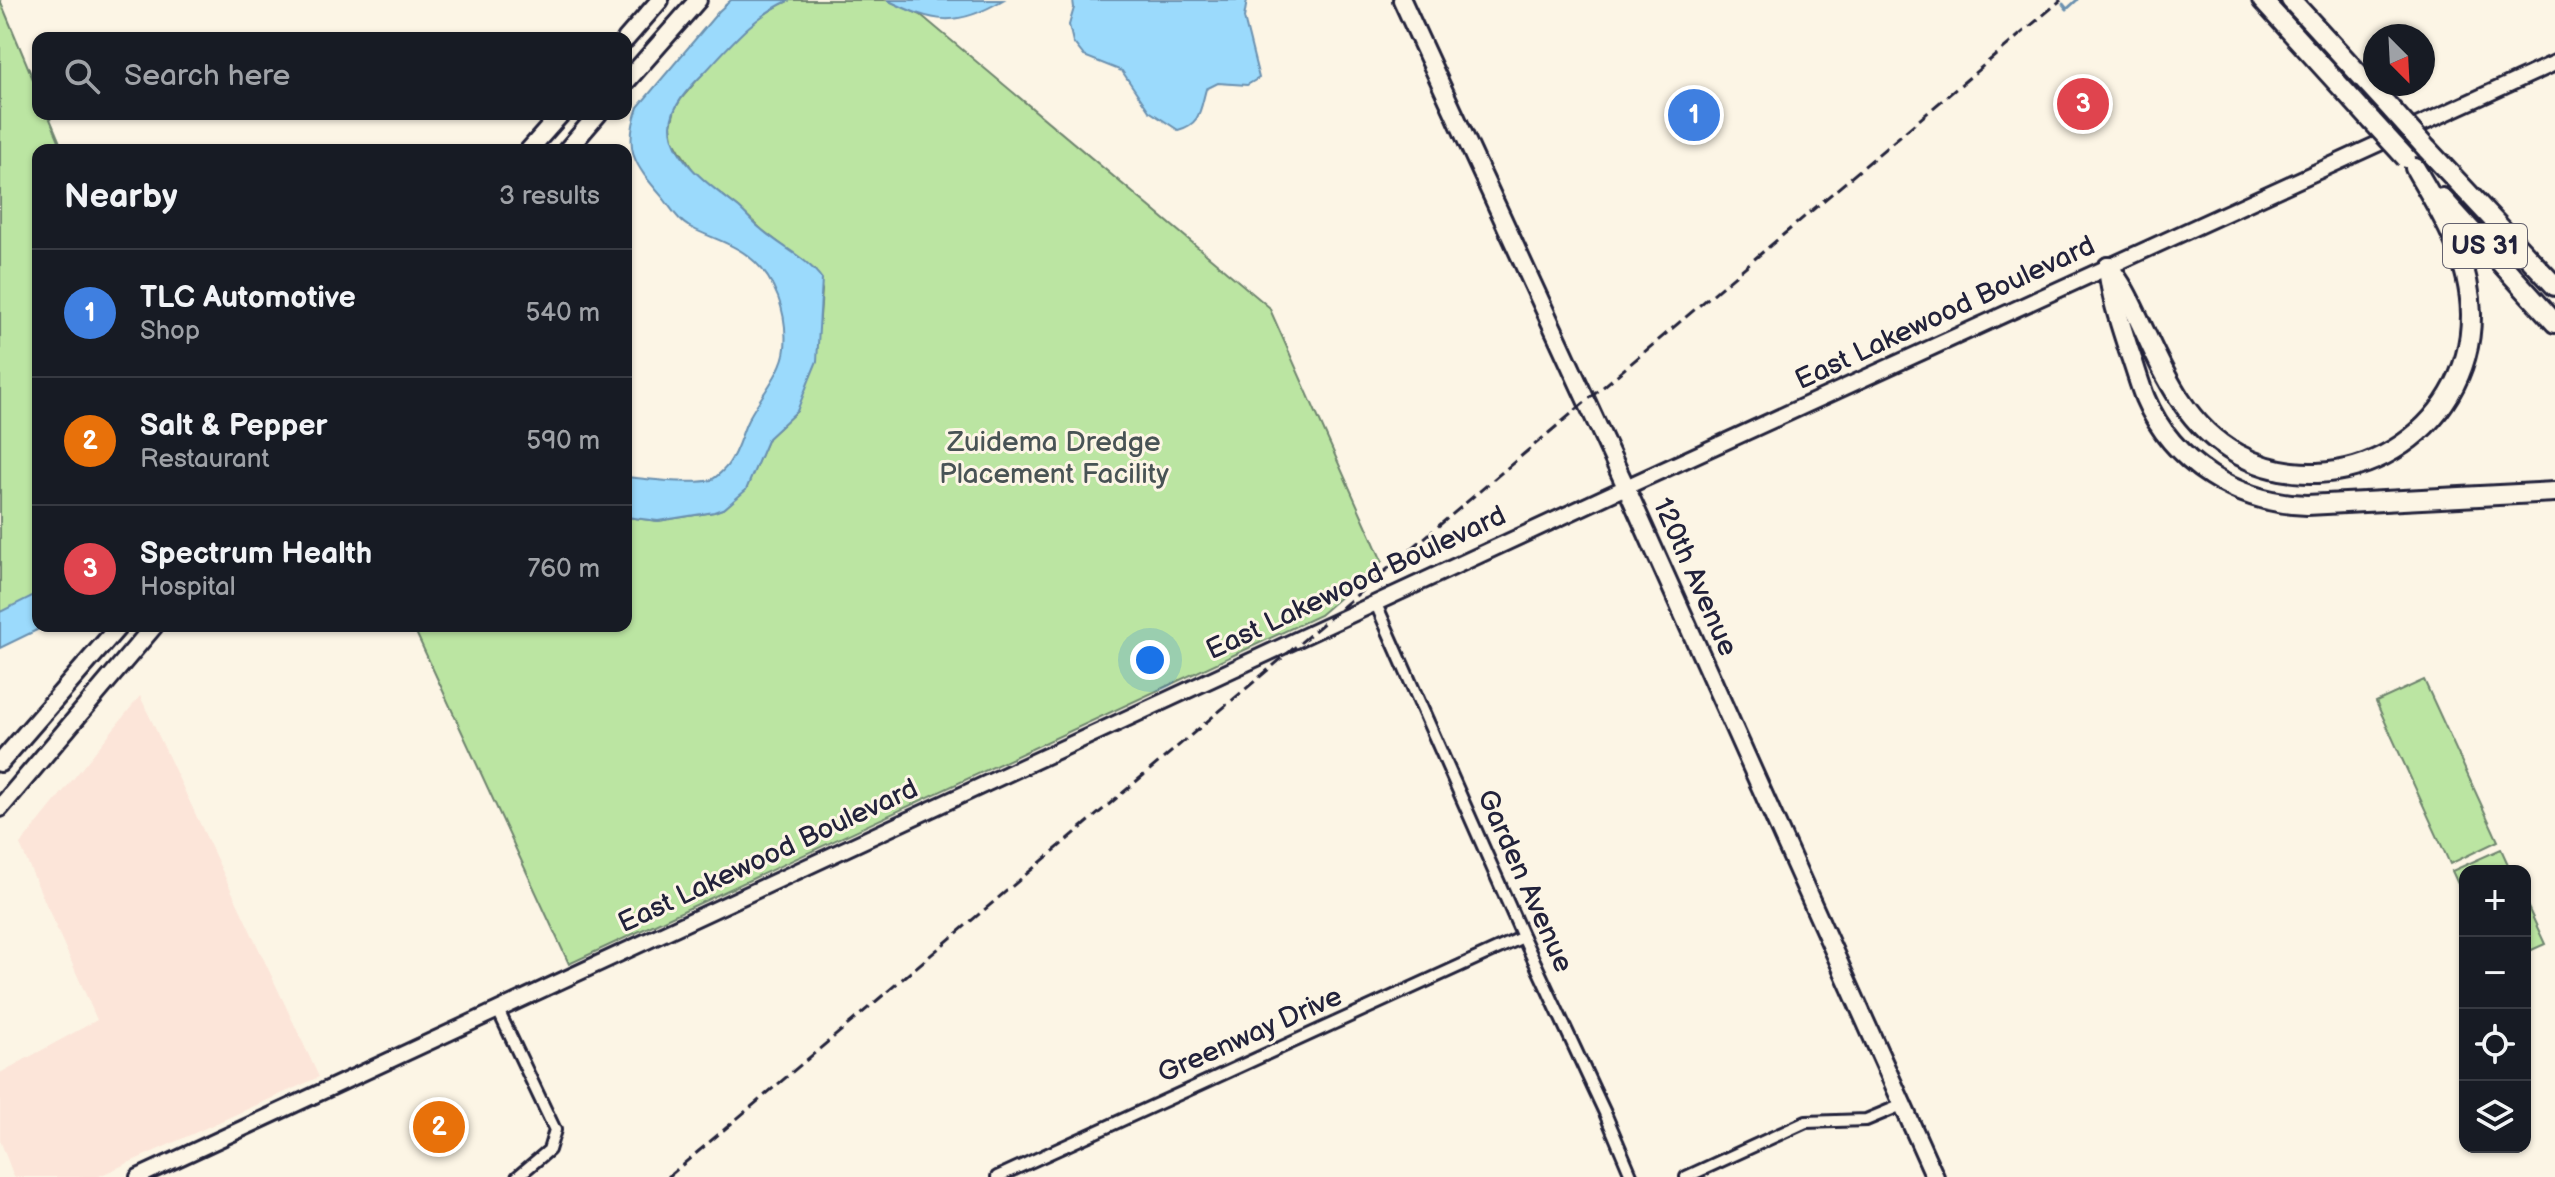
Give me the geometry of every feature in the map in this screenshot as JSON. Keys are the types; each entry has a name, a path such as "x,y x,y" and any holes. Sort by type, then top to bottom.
{"highway":[{"name":"US 31","path":"2262,0 2555,323"},
{"name":"US 31","path":"2291,0 2555,286"},
{"path":"2108,267 2122,283 2174,393 2212,437 2237,454 2281,470 2313,473 2364,464 2394,450 2430,421 2449,395 2468,348 2471,317 2466,272 2443,216 2411,163"},
{"path":"2108,267 2118,317 2151,411 2185,455 2228,486 2267,501 2307,505 2555,492"}],"main road":[{"path":"632,32 660,0"},
{"path":"632,75 698,0"},
{"name":"120th Avenue","path":"1402,0 1626,487 1935,1177"},
{"name":"East Lakewood Boulevard","path":"138,1177 1626,487 2555,63"},
{"path":"534,144 556,120"},
{"path":"572,144 593,120"},
{"path":"0,763 114,632"},
{"path":"0,808 149,632"}],"street":[{"name":"Garden Avenue","path":"1376,604 1632,1177"},
{"name":"Greenway Drive","path":"997,1177 1523,937"},
{"path":"498,1010 555,1130 549,1150 517,1177"},
{"path":"1686,1177 1806,1122 1866,1120 1902,1105"}],"shaded area":[{"path":"140,696 319,1077 97,1177 14,1177 0,1140 0,1073 97,1020 20,845"}],"green space":[{"path":"0,0 32,77 32,120 50,120 60,144 32,144 32,615 0,629"},
{"name":"Zuidema Dredge Placement Facility","path":"790,0 887,0 921,15 1269,307 1382,561 1320,615 569,964 416,632 632,632 632,518 658,521 725,508 746,489 768,438 797,411 820,317 822,290 815,270 762,230 693,170 673,139 671,125 681,99 717,57 744,30"},
{"path":"2424,680 2498,841 2450,864 2376,702"},
{"path":"2501,849 2508,865 2465,865"},
{"path":"2459,868 2459,886 2452,871"},
{"path":"2531,914 2545,944 2531,950"}],"water":[{"path":"731,0 790,0 766,13 745,30 689,88 672,118 673,139 696,173 755,224 809,264 822,279 817,361 797,411 768,438 746,490 725,508 658,521 632,518 632,478 694,482 711,480 724,470 750,415 779,367 785,348 782,310 766,275 741,251 684,224 634,158 631,136 638,107"},
{"path":"887,0 1003,0 972,15 945,19 918,14"},
{"path":"1073,0 1247,0 1244,18 1259,78 1247,85 1218,83 1206,89 1195,120 1178,130 1149,111 1122,71 1084,56 1073,42 1069,25"},
{"path":"32,596 33,632 0,648 0,612"}],"waterway":[{"path":"2063,4 2067,9 2077,0"}],"railway":[{"path":"668,1177 2061,0"}],"place":[{"name":"Spectrum Health","path":"2083,104"},
{"name":"TLC Automotive","path":"1694,115"},
{"name":"Salt & Pepper","path":"439,1127"}]}
